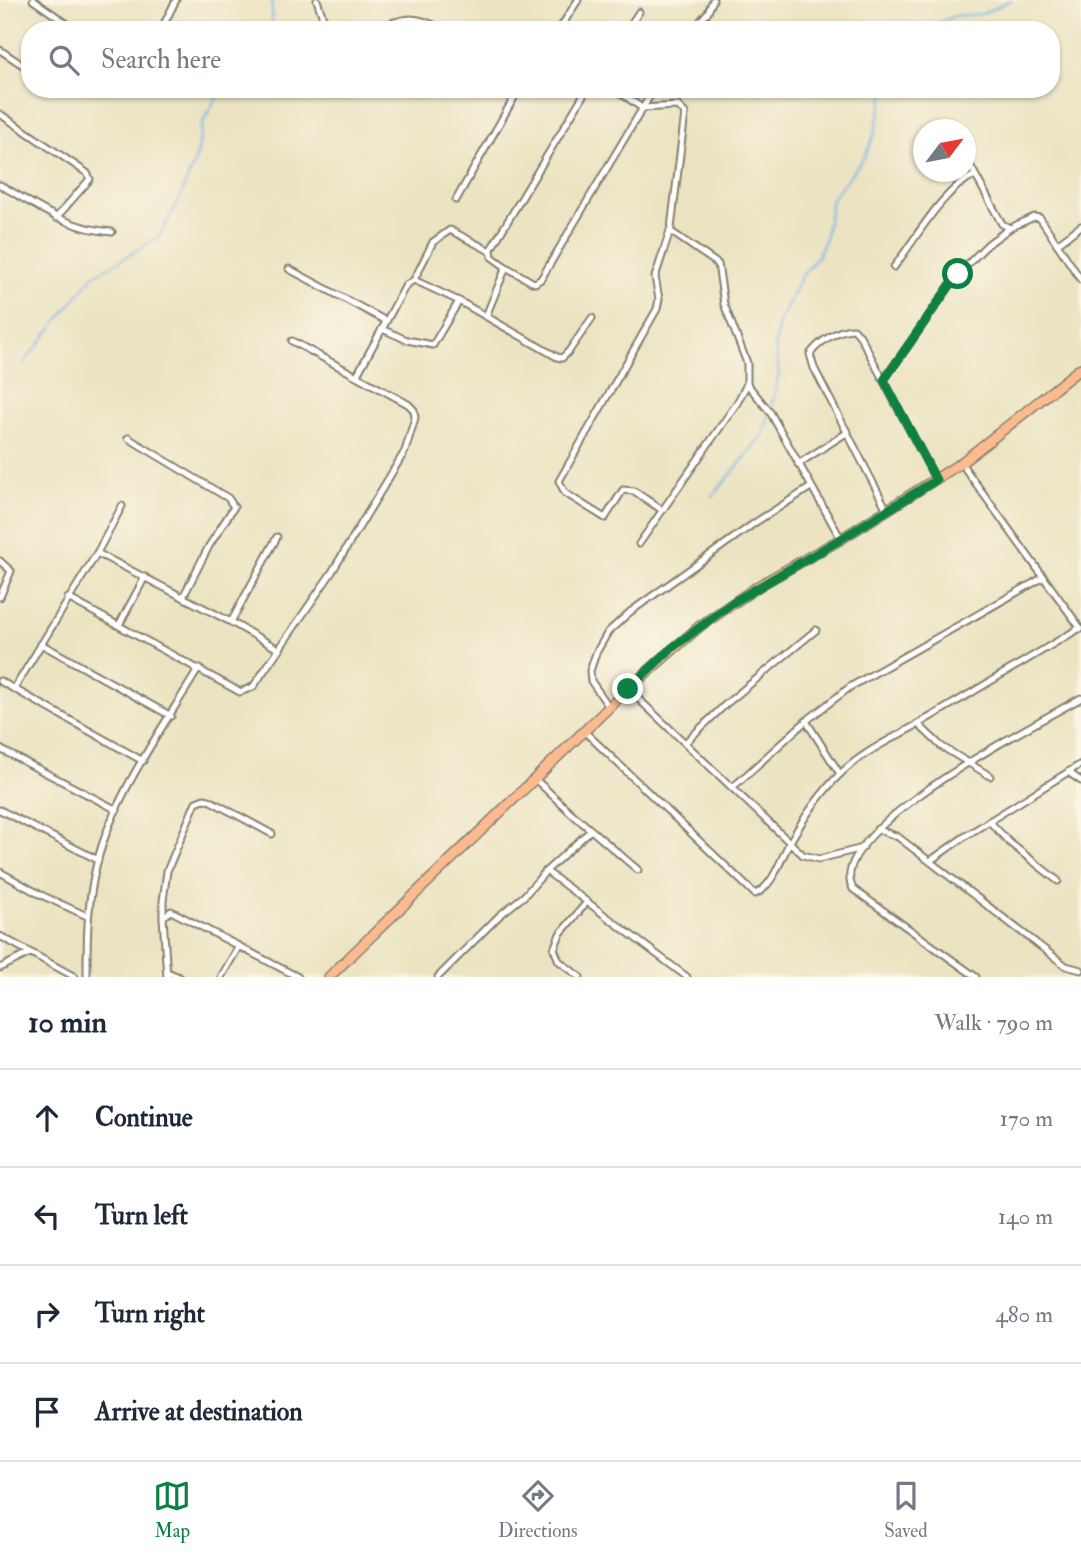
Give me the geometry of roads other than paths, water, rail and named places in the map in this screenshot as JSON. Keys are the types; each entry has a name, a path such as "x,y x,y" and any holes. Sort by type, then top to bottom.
{"main road":[{"path":"330,977 672,648 732,603 841,539 961,463 1081,368"}],"street":[{"path":"33,0 63,21"},
{"path":"166,21 176,0"},
{"path":"317,0 324,21"},
{"path":"565,21 578,0"},
{"path":"700,21 713,0"},
{"path":"633,21 639,12"},
{"path":"394,21 415,18 426,21"},
{"path":"0,51 21,64"},
{"path":"456,200 514,98"},
{"path":"581,98 491,251 492,257 535,283 541,279 648,98"},
{"path":"628,98 642,108 678,106 685,113 670,231 655,277 659,299 657,309 559,481 565,493 605,518 622,490 634,491 663,510"},
{"path":"0,114 87,173 90,179 56,218"},
{"path":"976,177 996,215 1002,224 1010,228"},
{"path":"894,267 946,196 960,182"},
{"path":"0,185 65,223 90,230 112,232"},
{"path":"884,380 958,274 988,244 1010,228 1034,217 1040,218 1081,280"},
{"path":"1057,244 1081,226"},
{"path":"357,374 406,285 414,280 433,242 450,230 491,251"},
{"path":"639,544 737,403 747,384 747,363 724,304 718,264 670,231"},
{"path":"486,316 506,267"},
{"path":"289,269 386,321"},
{"path":"414,280 486,316 557,358 562,358 569,352 592,318"},
{"path":"382,329 407,340 433,345 458,301"},
{"path":"887,510 814,368 810,354 816,346 844,329 855,329 936,480"},
{"path":"68,598 240,692 246,691 259,679 380,496 405,451 415,418 414,410 408,404 292,341"},
{"path":"747,384 770,412 841,539"},
{"path":"798,464 848,432"},
{"path":"128,438 228,498 233,504 234,508 209,546 183,597"},
{"path":"584,731 755,894 759,893 822,794 840,774 880,744 1081,628 961,463"},
{"path":"609,706 591,681 590,671 608,632 651,597 756,522 811,487"},
{"path":"14,689 97,553 122,506"},
{"path":"231,622 277,537"},
{"path":"97,553 280,649"},
{"path":"0,561 11,571 0,597"},
{"path":"119,625 145,577"},
{"path":"732,788 850,687 1044,577"},
{"path":"685,742 726,704 816,630"},
{"path":"41,644 171,716"},
{"path":"87,977 87,916 99,860 117,810 143,761 200,668"},
{"path":"0,681 143,761"},
{"path":"628,689 803,855 819,859 863,848"},
{"path":"976,977 853,889 848,881 848,873 877,829 899,810 968,762 1081,698"},
{"path":"806,722 840,774"},
{"path":"918,724 941,746 990,776"},
{"path":"0,749 117,810"},
{"path":"930,861 1081,764"},
{"path":"1068,772 1081,781"},
{"path":"534,778 638,870"},
{"path":"179,977 167,974 163,901 167,871 197,802 209,800 272,834"},
{"path":"0,810 99,860"},
{"path":"989,821 1010,843 1058,881"},
{"path":"877,829 898,837 1066,966 1081,970"},
{"path":"438,977 591,830"},
{"path":"546,871 687,977"},
{"path":"0,872 87,916"},
{"path":"580,977 559,961 554,949 560,934 587,902"},
{"path":"163,917 167,912 174,912 298,977"},
{"path":"0,936 63,974 75,977"},
{"path":"221,977 239,946"},
{"path":"0,968 30,953"}],"waterway":[{"path":"272,0 272,21"},
{"path":"943,21 954,16 982,14 1011,0"},
{"path":"24,363 94,275 160,235 181,196 197,155 203,122 217,98"},
{"path":"771,409 779,373 775,344 779,323 801,277 818,256 825,239 832,198 865,156 873,138 884,98"},
{"path":"713,496 763,435 769,414"}]}
